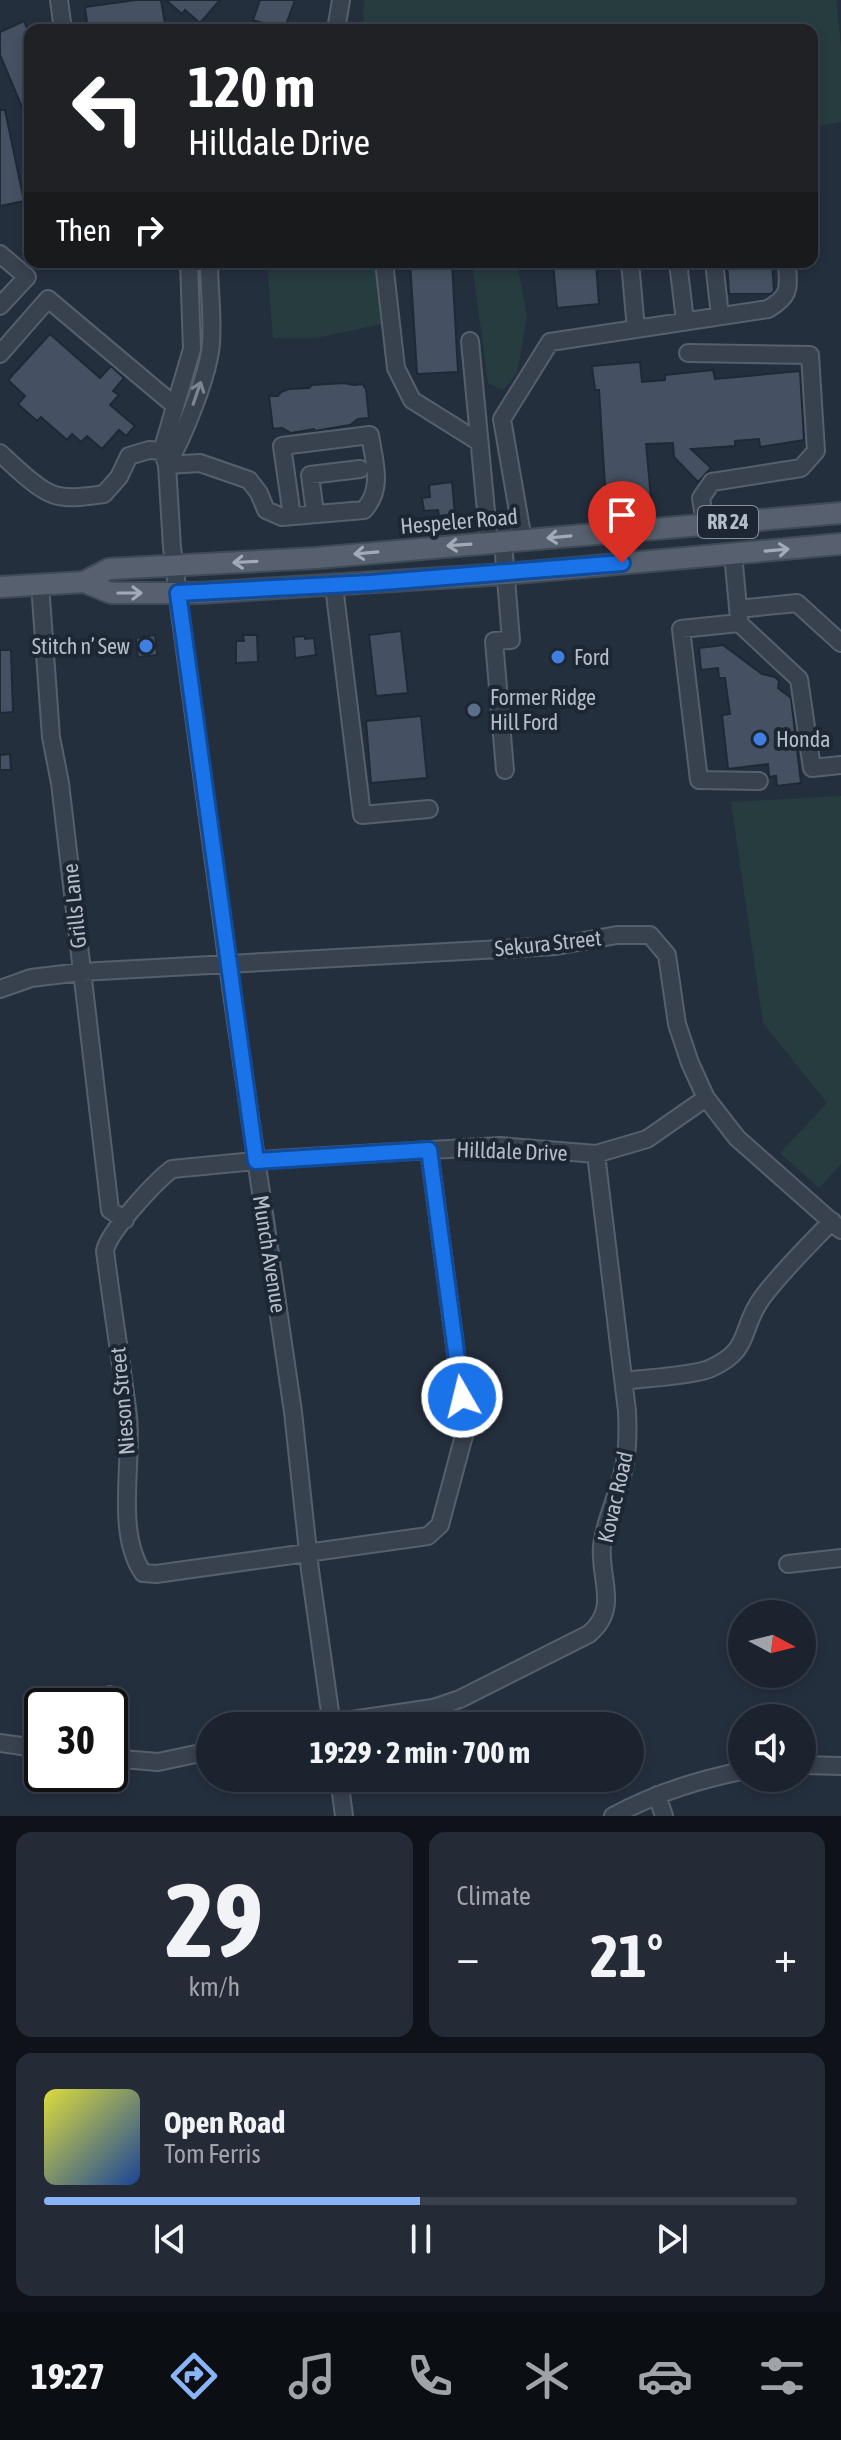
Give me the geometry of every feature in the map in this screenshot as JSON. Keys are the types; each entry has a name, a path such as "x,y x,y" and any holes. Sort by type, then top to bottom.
{"main road":[{"name":"Hespeler Road","path":"84,582 109,569 316,558 841,513"},
{"name":"Hespeler Road","path":"0,587 84,582 111,593 178,593 334,586 841,544"}],"street":[{"path":"59,0 62,24"},
{"path":"337,24 341,0"},
{"path":"0,254 27,277 0,306"},
{"path":"164,458 174,405 192,349 189,268"},
{"path":"164,458 179,443 209,357 209,268"},
{"path":"385,268 396,368 412,400 479,442"},
{"path":"631,268 636,329"},
{"path":"679,268 685,321"},
{"path":"715,268 720,316"},
{"path":"505,770 494,641 511,640 502,419 550,342 768,309 783,300 788,289 787,268"},
{"path":"0,354 48,299 174,405"},
{"path":"470,341 479,442 505,542"},
{"path":"688,353 810,355 816,451 801,468 712,482 701,498 705,524"},
{"path":"0,453 51,494 81,497 104,494 119,477 129,456 149,450 164,458 200,463 249,480 266,510 282,517 364,510 373,501 377,483 370,435 282,446 292,516"},
{"name":"Munch Avenue","path":"164,458 174,565 293,1412 330,1712"},
{"path":"315,513 310,475 360,469"},
{"path":"733,554 739,616 799,679 812,768 841,765"},
{"name":"Grills Lane","path":"40,584 51,737 60,783 110,1210 125,1220"},
{"path":"334,586 362,815 429,809"},
{"path":"759,781 699,780 681,629 797,603 841,643"},
{"name":"Sekura Street","path":"1,986 31,978 81,972 556,946 617,935 650,935 667,955 677,1024 706,1098 737,1138 836,1226"},
{"name":"Hilldale Drive","path":"256,1161 500,1146 596,1154 647,1139 706,1098"},
{"path":"308,1552 428,1536 440,1525 466,1428 429,1150"},
{"name":"Kovac Road","path":"409,1712 460,1699 589,1634 599,1626 605,1614 607,1602 602,1550 605,1526 622,1478 628,1439 624,1381 596,1154"},
{"name":"Nieson Street","path":"256,1161 172,1169 106,1244 128,1420 128,1515 133,1560 143,1573 156,1574 308,1552"},
{"path":"624,1381 706,1370 729,1358 743,1343 761,1300 836,1226"},
{"path":"788,1564 841,1558"},
{"path":"0,1743 24,1746"},
{"path":"128,1760 158,1762 196,1754"},
{"path":"816,1765 841,1766"},
{"path":"613,1816 657,1795 728,1774"},
{"path":"341,1792 344,1816"},
{"path":"657,1795 664,1816"}],"green space":[{"path":"364,0 836,0 841,46 841,122 818,126 818,24 363,23"},
{"path":"267,268 375,268 382,324 316,338 273,338"},
{"path":"473,268 518,268 527,317 517,373 503,390 488,383"},
{"path":"841,796 841,1164 819,1188 780,1153 827,1103 763,1023 731,802"}],"building":[{"path":"161,0 165,24 87,24 85,7"},
{"path":"166,0 220,0 200,23 185,10 182,14"},
{"path":"260,0 295,0 286,24 265,24 253,20"},
{"path":"24,21 25,24 24,112 0,55 0,32"},
{"path":"0,110 5,110 24,201 0,206"},
{"path":"410,268 452,268 458,372 417,374"},
{"path":"554,268 596,268 599,304 557,308"},
{"path":"727,268 772,268 774,291 771,294 729,294"},
{"path":"50,334 100,378 111,366 124,378 113,391 119,395 110,405 135,426 126,436 119,430 102,449 87,436 81,442 72,434 67,440 41,417 37,421 18,404 25,396 8,380"},
{"path":"640,362 642,382 665,380 665,375 713,370 715,379 800,371 804,440 760,447 759,439 735,441 735,446 691,449 711,468 698,482 674,457 673,443 646,444 651,498 606,502 599,390 595,390 592,366"},
{"path":"362,384 366,389 369,418 315,431 291,433 282,428 273,429 269,396 312,385"},
{"path":"452,482 455,514 439,516 438,510 424,511 422,498 430,497 429,485"},
{"path":"401,631 408,693 376,696 369,635"},
{"name":"Stitch n’ Sew","path":"155,635 157,655 138,657 136,638"},
{"path":"243,635 257,635 258,662 236,663 236,641 244,641"},
{"path":"305,636 305,639 314,638 316,655 295,658 294,637"},
{"name":"Honda","path":"723,645 762,674 775,677 779,681 778,688 791,698 801,783 777,786 776,776 769,777 768,764 728,769 722,715 730,714 725,678 719,678 718,668 701,670 699,648"},
{"path":"0,650 11,650 13,712 0,713"},
{"path":"421,716 427,778 371,783 366,721"},
{"path":"10,754 11,770 0,770 0,755"}],"place":[{"name":"Stitch n’ Sew","path":"146,646"},
{"name":"Ford","path":"558,657"},
{"name":"Former Ridge Hill Ford","path":"474,710"},
{"name":"Honda","path":"760,739"}],"route":[{"path":"462,1397 429,1150 256,1161 178,593 506,574 622,563"}]}
